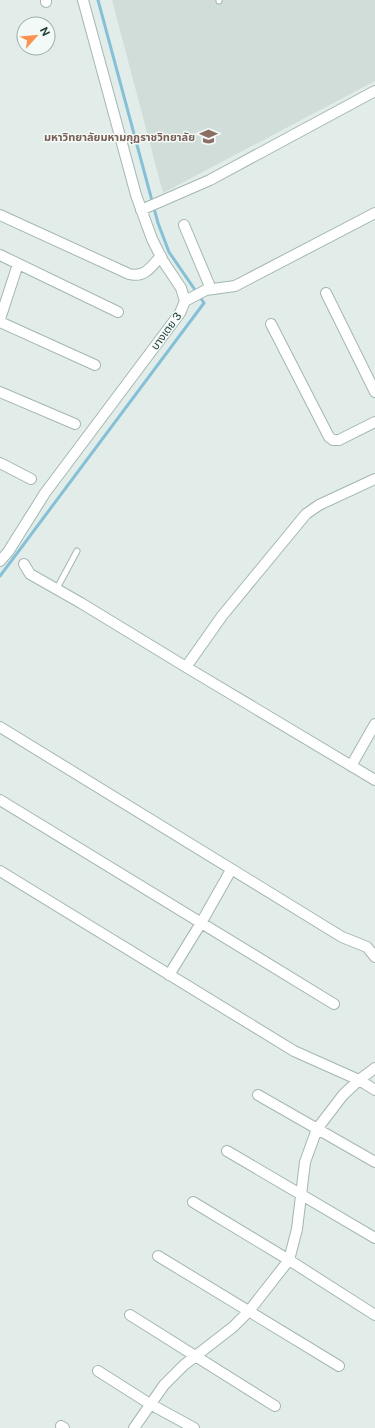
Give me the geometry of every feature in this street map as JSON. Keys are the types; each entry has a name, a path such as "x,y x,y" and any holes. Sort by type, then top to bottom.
{"street":[{"name":"บางเตย 3","path":"0,561 8,552 45,493 180,314 189,299 161,256 152,239 145,208 134,188 83,0"},
{"path":"145,208 210,180 375,91"},
{"path":"189,299 209,289 235,286 375,213"},
{"path":"0,215 136,276 147,272 161,256"},
{"path":"184,226 209,289"},
{"path":"0,255 118,312"},
{"path":"0,319 18,264"},
{"path":"326,293 375,392"},
{"path":"0,322 95,365"},
{"path":"271,324 329,438 339,440 375,422"},
{"path":"0,392 75,424"},
{"path":"0,462 31,479"},
{"path":"186,667 222,616 306,514 319,505 375,479"},
{"path":"24,564 30,574 81,603 375,780"},
{"path":"351,766 375,724"},
{"path":"0,727 342,937 367,947 375,957"},
{"path":"0,800 334,1004"},
{"path":"169,975 231,870"},
{"path":"0,871 294,1051 359,1080 375,1090"},
{"path":"134,1428 164,1385 194,1356 232,1327 249,1311 289,1260 297,1229 305,1162 316,1129 343,1095 375,1068"},
{"path":"258,1095 375,1162"},
{"path":"227,1151 375,1238"},
{"path":"193,1202 289,1260 375,1315"},
{"path":"158,1256 339,1366"},
{"path":"130,1315 275,1406"},
{"path":"98,1371 150,1404 194,1428"}],"lane":[{"path":"56,590 77,552"}],"shaded area":[{"name":"มหาวิทยาลัยมหามกุฏราชวิทยาลัย","path":"112,0 375,0 375,81 163,193"}],"waterway":[{"path":"0,576 204,303 169,252 158,223 98,0"}],"place":[{"name":"มหาวิทยาลัยมหามกุฏราชวิทยาลัย","path":"208,137"}]}
